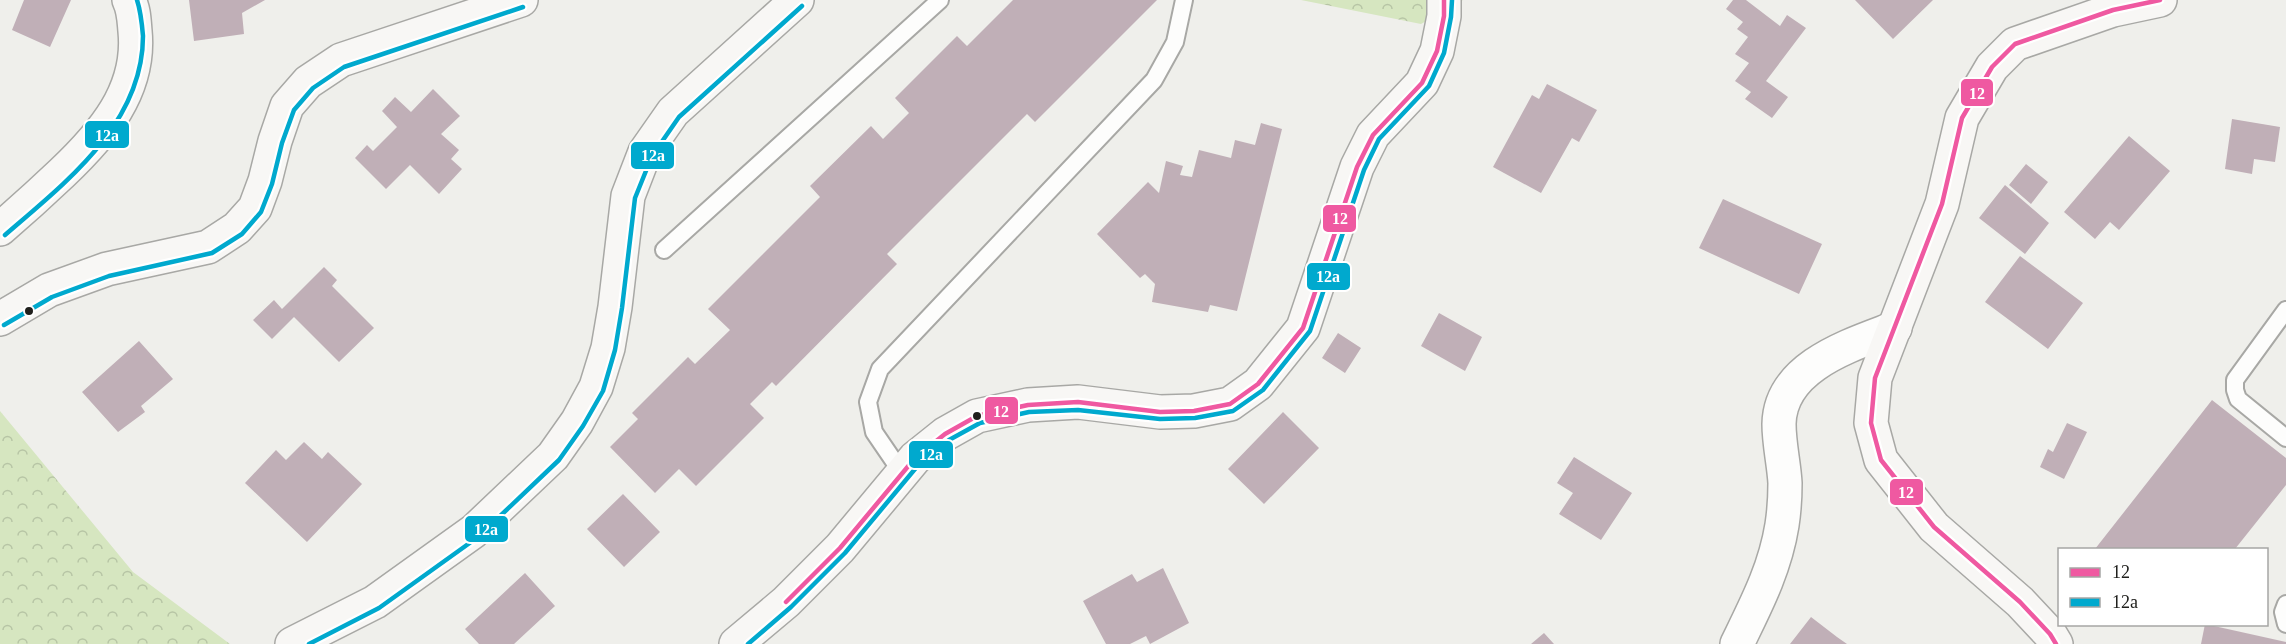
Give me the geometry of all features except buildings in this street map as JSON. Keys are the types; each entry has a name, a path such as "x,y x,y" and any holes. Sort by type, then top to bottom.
{"main road":[{"path":"0,229 94,143 117,111 132,76 136,44 133,8 129,0"},
{"path":"0,319 50,290 107,269 208,247 237,228 255,208 266,181 275,141 287,106 308,82 341,60 521,0"},
{"path":"292,644 375,602 474,531 553,456 577,422 599,377 608,348 628,196 645,152 673,112 797,0"},
{"path":"736,644 786,602 840,548 915,458 945,434 977,416 1028,405 1078,402 1160,412 1194,411 1230,404 1258,384 1303,328 1357,167 1373,135 1422,83 1437,51 1444,16 1444,0"},
{"path":"2056,644 2050,634 2020,602 1934,526 1881,460 1871,423 1875,378 1942,204 1962,118 1992,67 2015,44 2113,10 2160,0"}],"street":[{"path":"1737,644 1769,580 1782,525 1785,486 1779,423 1783,403 1794,384 1808,368 1824,357 1895,328"}],"lane":[{"path":"664,250 940,0"},
{"path":"902,473 873,432 868,402 880,369 1154,80 1175,42 1184,0"},
{"path":"2286,309 2235,380 2238,399 2286,438"},
{"path":"2286,604 2283,612 2286,624"}],"green space":[{"path":"1301,0 1463,0 1421,24"},
{"path":"0,411 133,572 230,644 0,644"}],"transit line":[{"name":"12a","path":"5,235 75,172 97,149 115,124 130,97 140,68 143,36 137,0"},
{"name":"12","path":"786,602 840,548 915,458 945,434 977,416 1028,405 1078,402 1160,412 1194,411 1230,404 1258,384 1303,328 1357,167 1373,135 1422,83 1437,51 1444,16 1444,0"},
{"name":"12a","path":"748,644 791,607 845,553 920,463 949,440 980,423 1029,412 1078,410 1160,419 1195,418 1233,411 1263,390 1310,331 1364,170 1379,139 1429,86 1444,53 1452,0"},
{"name":"12","path":"2056,644 2050,634 2020,602 1934,527 1881,460 1871,423 1875,378 1942,204 1962,118 1992,67 2015,44 2113,10 2160,0"},
{"name":"12a","path":"309,644 379,608 478,537 559,460 583,426 603,391 615,350 622,308 635,198 652,156 679,117 802,6"},
{"name":"12a","path":"4,325 52,297 109,276 212,253 242,234 261,212 272,184 282,143 294,110 313,88 344,67 523,7"}]}
